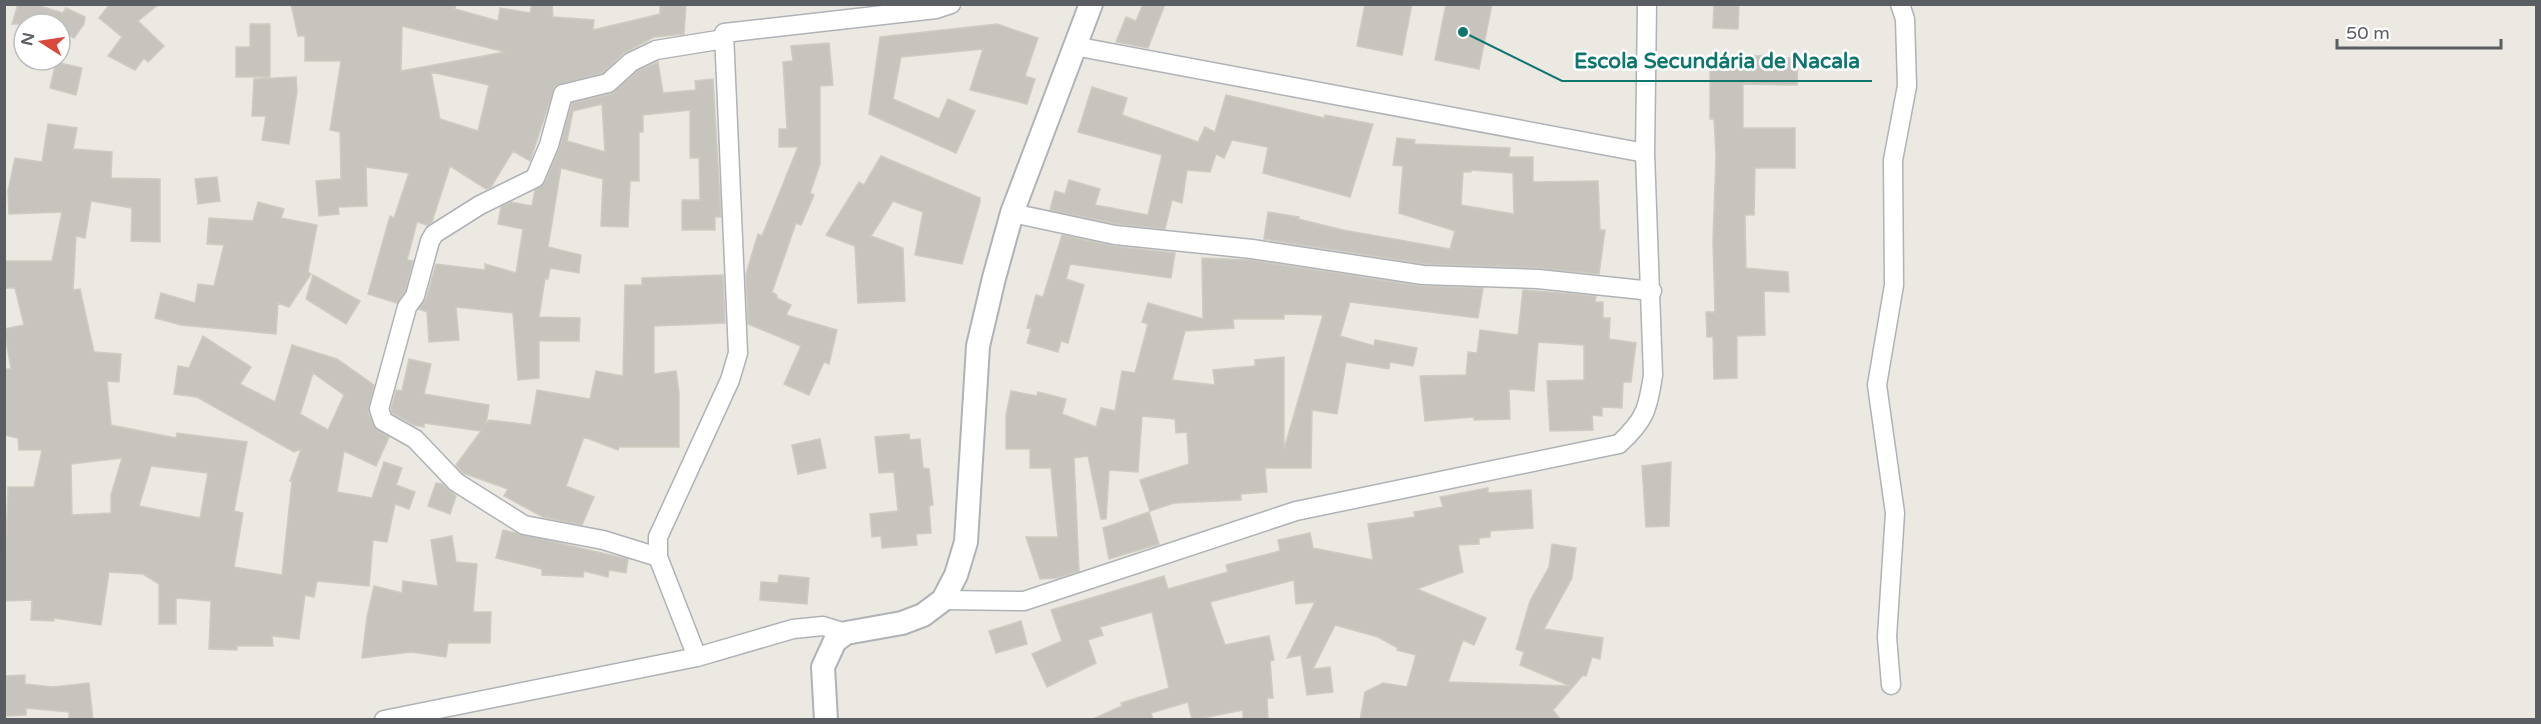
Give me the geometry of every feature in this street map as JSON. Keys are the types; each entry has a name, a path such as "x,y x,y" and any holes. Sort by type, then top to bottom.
{"street":[{"path":"697,657 658,557 658,537 667,512 730,380 738,353 724,33 936,9 951,4"},
{"path":"826,720 823,668 835,641 846,633 902,623 923,615 943,600 956,575 966,542 978,346 1012,213 1091,4"},
{"path":"943,600 1024,601 1296,511 1619,444 1639,426 1649,407 1653,375 1652,291 1645,153 1647,4"},
{"path":"1891,685 1887,628 1895,513 1877,385 1878,364 1894,285 1893,160 1907,86 1905,19 1900,4"},
{"path":"658,557 603,540 524,525 456,482 414,439 383,421 379,409 407,307 415,296 434,234 480,205 535,178 549,145 563,94 608,83 631,62 656,50 724,39"},
{"path":"1074,46 1645,153"},
{"path":"1012,213 1115,235 1252,249 1422,275 1539,279 1652,291"},
{"path":"384,720 697,657 793,629 823,626 846,633"}],"building":[{"path":"18,4 33,4 60,12 16,12"},
{"path":"110,4 159,4 138,21 164,46 148,62 144,58 135,70 108,56 122,37 99,18"},
{"path":"291,4 456,4 455,9 498,21 500,8 530,13 532,4 552,4 553,17 594,20 593,30 660,14 660,4 686,4 684,34 654,37 624,53 603,73 555,86 530,161 513,151 491,187 486,189 450,166 432,222 427,225 417,222 407,260 413,261 405,291 397,303 368,294 390,216 394,218 409,173 366,167 367,206 338,207 339,214 319,216 316,181 341,179 340,132 330,130 341,61 305,61 305,36 298,36","holes":["402,26 505,52 401,71","431,72 489,85 478,131 440,119"]},
{"path":"1143,4 1165,4 1148,48 1116,42 1126,17 1136,21"},
{"path":"1365,4 1412,4 1402,55 1357,46"},
{"path":"1446,4 1492,4 1479,69 1435,60"},
{"path":"1714,4 1739,4 1738,29 1713,28"},
{"path":"66,8 85,17 84,24 74,38 72,37 72,12 64,12"},
{"path":"250,24 270,24 270,77 236,77 236,47 250,47"},
{"path":"997,24 1038,38 1025,76 1035,79 1027,104 970,90 983,49 901,57 893,99 939,119 948,99 975,111 956,153 869,114 880,37"},
{"path":"829,43 833,85 820,86 820,164 810,193 814,195 801,225 796,223 772,292 777,295 777,298 791,305 786,315 837,330 829,364 824,362 809,395 784,384 801,346 748,324 746,274 758,234 762,236 798,147 779,147 779,129 787,129 783,62 793,61 791,46"},
{"path":"1768,55 1768,58 1798,58 1797,85 1743,84 1743,128 1795,128 1795,168 1755,168 1754,215 1745,215 1746,268 1788,272 1789,292 1764,291 1765,335 1737,336 1737,378 1714,379 1713,337 1707,337 1706,312 1715,312 1713,240 1716,156 1714,119 1710,119 1710,65 1743,63 1743,57"},
{"path":"658,62 663,93 696,90 695,81 713,79 721,217 715,217 715,230 682,230 682,200 700,200 699,158 690,158 690,110 643,115 643,132 639,132 639,181 630,181 628,227 601,226 603,179 561,168 548,247 581,255 579,273 550,268 548,279 545,279 539,317 580,318 579,341 539,341 539,378 518,380 513,313 456,307 459,340 429,342 427,312 419,309 426,299 436,264 485,270 485,264 516,273 523,229 498,224 501,207 511,202 532,206 535,190 545,182 559,149 572,103 611,94 637,71","holes":["602,104 605,152 567,141 573,111"]},
{"path":"72,66 82,68 76,95 50,88 54,72 72,72"},
{"path":"296,77 297,91 289,144 262,140 266,116 252,116 254,79"},
{"path":"1092,87 1127,98 1122,115 1198,142 1205,127 1215,132 1226,95 1324,118 1325,115 1373,124 1350,197 1263,173 1268,147 1232,140 1224,158 1216,154 1210,172 1187,170 1182,203 1172,200 1165,229 1117,224 1050,210 1055,191 1065,194 1069,180 1100,189 1095,205 1148,215 1162,155 1078,132"},
{"path":"48,124 77,128 73,149 112,152 111,178 160,179 160,242 131,241 132,208 91,201 85,238 76,236 73,290 80,289 94,352 121,354 119,382 107,381 111,425 176,438 177,433 247,442 234,511 243,513 234,567 282,575 292,481 290,481 301,449 294,452 197,397 174,394 178,366 189,368 203,336 251,367 240,384 275,402 292,345 337,359 374,385 368,413 377,430 389,437 376,466 344,451 337,492 372,498 384,462 402,468 396,485 415,492 409,509 395,504 387,542 373,540 369,586 317,581 314,597 305,595 299,639 272,636 273,646 237,646 237,650 209,649 211,601 176,598 176,624 159,624 159,584 143,574 109,572 101,625 54,618 54,621 31,620 32,600 4,601 8,487 34,487 42,450 19,450 18,438 4,435 4,369 11,369 4,329 24,325 15,288 4,288 4,261 52,261 62,212 9,214 8,191 15,158 42,162","holes":["313,373 344,395 328,430 300,414","122,458 111,495 111,513 72,515 71,464","151,466 208,473 200,518 139,506"]},
{"path":"1397,138 1415,140 1414,144 1510,148 1509,157 1533,157 1533,182 1598,181 1600,230 1605,230 1599,274 1538,268 1424,264 1264,239 1268,212 1299,217 1298,219 1343,230 1450,249 1455,231 1399,213 1403,166 1393,165","holes":["1471,170 1513,173 1514,214 1461,205 1463,172 1471,172"]},
{"path":"881,156 980,198 980,202 962,264 915,255 923,212 893,201 871,236 903,248 905,301 858,303 855,246 826,235 859,182 864,185"},
{"path":"217,177 220,201 198,204 195,179"},
{"path":"258,202 284,209 281,218 317,225 308,272 311,274 289,307 278,303 276,334 181,325 155,318 161,293 195,303 198,284 214,286 224,245 207,244 209,218 253,221"},
{"path":"1062,235 1113,246 1175,253 1171,278 1070,264 1066,279 1084,285 1068,343 1061,341 1058,352 1027,343 1031,329 1027,328 1036,295 1043,297"},
{"path":"1202,258 1251,260 1421,286 1483,288 1478,318 1350,302 1340,336 1374,346 1375,340 1417,348 1413,366 1390,362 1389,369 1346,362 1337,414 1312,410 1311,468 1265,468 1267,492 1241,494 1241,500 1174,503 1150,511 1140,480 1189,464 1187,432 1176,433 1175,419 1142,416 1138,472 1109,470 1106,519 1101,519 1088,456 1074,458 1079,571 1057,578 1040,579 1026,537 1058,537 1051,468 1030,468 1030,449 1006,449 1006,415 1011,391 1037,396 1038,392 1066,399 1062,414 1096,427 1101,408 1115,411 1122,371 1135,373 1148,324 1142,322 1148,303 1203,319","holes":["1284,314 1323,315 1284,449 1284,357 1255,360 1255,366 1213,370 1215,385 1172,380 1185,331 1234,328 1233,319 1284,319"]},
{"path":"313,275 360,301 346,324 306,299"},
{"path":"723,275 725,323 654,326 654,374 676,371 679,393 679,447 619,447 618,450 584,437 566,486 594,497 582,525 543,517 504,496 508,489 463,473 456,465 481,431 424,423 424,427 414,425 392,413 396,390 402,391 409,359 431,364 424,394 489,405 486,424 489,420 531,425 537,390 590,399 596,371 623,376 625,285 642,285 642,278"},
{"path":"1523,290 1596,296 1595,302 1603,302 1603,318 1610,318 1609,339 1636,343 1631,382 1623,382 1622,408 1602,407 1602,416 1592,415 1593,430 1550,431 1547,381 1584,380 1584,345 1538,342 1534,391 1509,389 1510,419 1474,420 1474,417 1425,421 1420,376 1466,375 1468,352 1477,353 1480,330 1518,335"},
{"path":"909,434 910,440 920,439 923,468 929,469 933,505 929,506 931,533 916,534 917,545 882,548 881,536 872,537 870,514 898,511 894,472 879,473 875,437"},
{"path":"820,439 826,468 798,474 792,445"},
{"path":"1671,462 1669,526 1646,527 1642,466"},
{"path":"436,483 442,484 456,496 450,514 428,506"},
{"path":"1488,488 1488,493 1531,490 1533,528 1490,531 1490,537 1479,538 1479,544 1458,545 1463,572 1417,589 1486,618 1474,645 1463,640 1448,682 1570,686 1520,665 1524,652 1516,649 1530,601 1549,567 1552,544 1576,548 1572,578 1544,629 1603,638 1600,659 1592,657 1586,676 1583,675 1553,710 1561,720 1360,720 1365,692 1383,683 1407,687 1416,655 1397,650 1398,648 1378,637 1335,625 1313,669 1330,667 1333,692 1307,695 1301,655 1287,658 1315,602 1296,604 1294,580 1210,602 1225,645 1269,636 1274,660 1270,661 1273,698 1267,698 1268,720 1243,720 1243,710 1192,720 1188,702 1151,713 1153,720 1091,720 1122,706 1121,703 1169,688 1152,612 1100,627 1103,635 1088,640 1096,663 1047,687 1032,654 1062,641 1051,610 1164,576 1168,589 1228,572 1226,565 1280,551 1278,540 1310,533 1313,548 1373,560 1368,524 1415,517 1414,512 1443,507 1440,497"},
{"path":"1149,512 1159,544 1109,559 1103,528"},
{"path":"503,530 628,559 626,573 609,570 608,577 584,571 583,577 542,575 542,569 496,558"},
{"path":"452,536 456,562 477,564 473,612 491,612 490,643 448,643 446,657 411,652 362,658 367,617 374,586 402,593 403,581 438,586 431,540"},
{"path":"779,575 809,578 807,604 760,600 761,582 778,583"},
{"path":"1021,621 1027,644 996,653 989,631"},
{"path":"25,675 25,684 53,687 89,683 93,720 69,720 69,712 26,708 26,715 6,716 6,676"}],"place":[{"name":"Escola Secundária de Nacala","path":"1463,32"}]}
